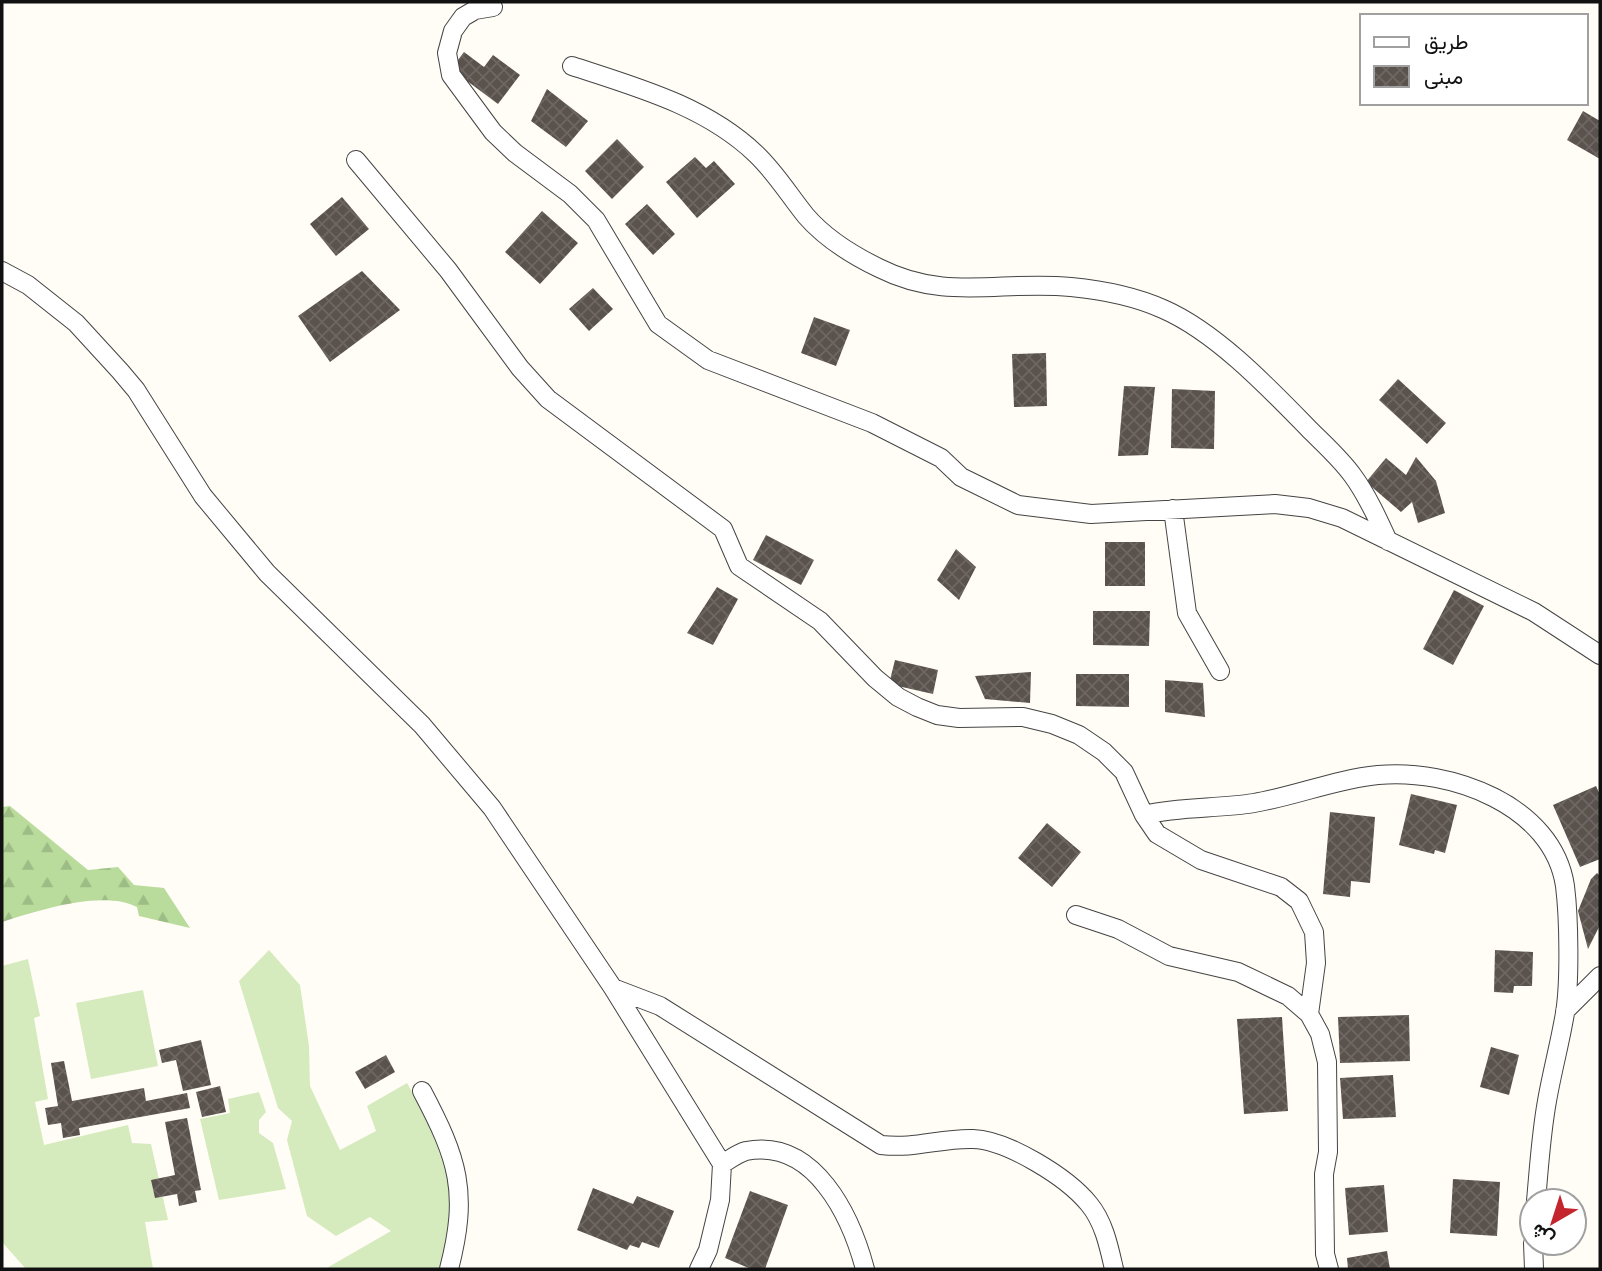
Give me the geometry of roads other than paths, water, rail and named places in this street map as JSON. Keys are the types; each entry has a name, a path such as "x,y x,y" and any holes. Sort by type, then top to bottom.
{"street":[{"path":"494,7 475,10 463,17 453,31 447,53 451,75 493,132 515,153 570,194 596,220 658,324 684,346 708,360 873,423 941,458 961,477 1018,505 1091,514 1235,504 1309,508 1342,518 1534,612 1600,655"},
{"path":"572,66 668,99 726,130 755,153 782,181 807,216 838,246 880,269 917,284 947,289 1068,286 1119,293 1164,309 1223,350 1317,437 1353,475 1388,541"},
{"path":"356,160 448,270 513,359 548,399 723,528 739,566 820,621 875,678 898,697 937,715 959,718 1023,718 1052,724 1079,735 1104,752 1124,772 1144,816 1157,834 1201,860 1281,887 1299,901 1314,932 1316,963 1309,1014"},
{"path":"2,271 28,285 76,323 120,371 136,390 203,496 267,573 422,726 492,808 613,989 722,1164 720,1200 708,1251 699,1269"},
{"path":"1173,509 1187,613 1220,671"},
{"path":"1144,816 1166,810 1219,809 1254,803 1379,775 1432,777 1478,790 1518,812 1548,844 1560,864 1567,924 1565,1010 1546,1102 1537,1187"},
{"path":"1076,915 1118,929 1169,956 1238,972 1288,996 1309,1014 1320,1034 1327,1062 1328,1139 1324,1174 1325,1254 1329,1269"},
{"path":"1565,1010 1600,976"},
{"path":"613,989 660,1006 881,1146 923,1147 974,1139 1001,1143 1046,1169 1089,1204 1100,1222 1114,1269"},
{"path":"422,1091 450,1147 459,1178 457,1229 449,1269"},
{"path":"722,1164 744,1151 759,1151 792,1158 806,1166 833,1193 847,1215 865,1269"}]}
